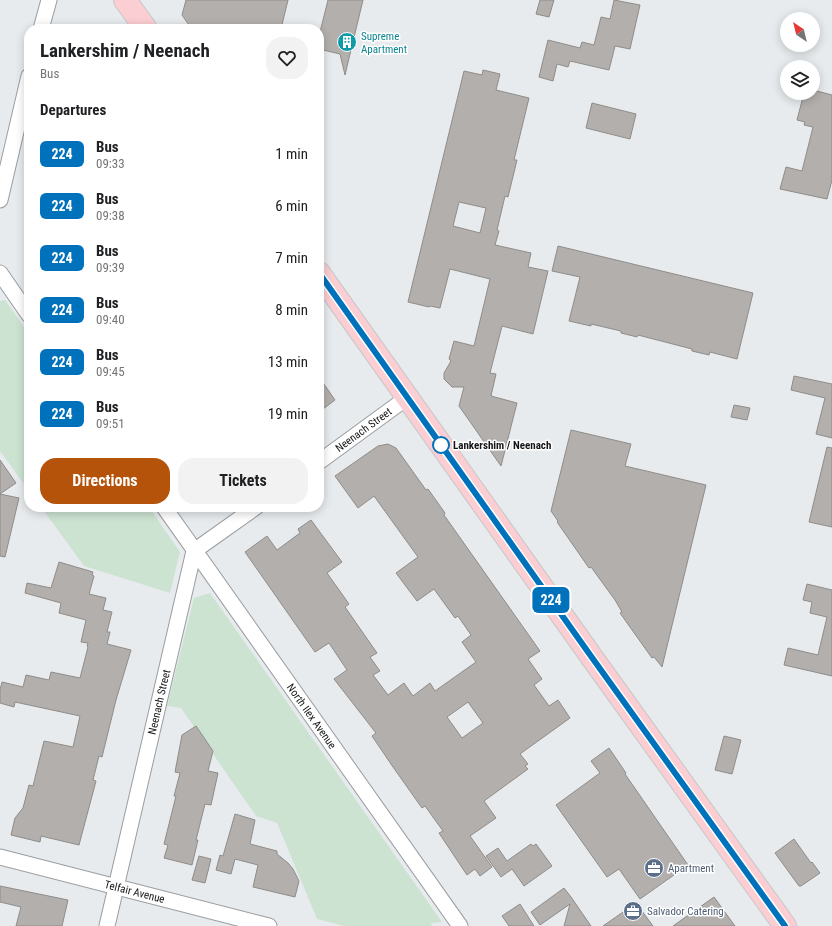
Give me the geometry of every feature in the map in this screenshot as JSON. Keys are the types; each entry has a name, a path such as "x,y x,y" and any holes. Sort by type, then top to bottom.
{"main road":[{"path":"125,0 142,24"},
{"path":"324,280 785,926"}],"street":[{"path":"42,24 49,0"},
{"path":"0,200 24,97"},
{"path":"0,273 24,308"},
{"name":"Neenach Street","path":"324,458 408,397"},
{"name":"North Ilex Avenue","path":"167,512 460,926"},
{"path":"194,551 249,512"},
{"name":"Neenach Street","path":"107,926 194,551"},
{"name":"Telfair Avenue","path":"0,857 269,926"}],"green space":[{"path":"5,300 24,327 24,484 0,451 0,301"},
{"path":"45,512 152,512 180,552 170,593 84,566"},
{"path":"210,593 442,922 431,923 432,926 344,926 317,919 277,823 256,816 181,708 167,706 194,598"}],"building":[{"path":"186,0 288,0 282,24 188,24 182,15"},
{"path":"328,0 363,0 345,75 340,54 324,50 324,24 322,24"},
{"path":"540,0 554,0 549,17 536,14"},
{"path":"614,0 640,5 630,49 615,46 609,70 570,61 568,67 557,64 553,81 539,77 548,40 580,48 582,42 594,45 601,17 610,19"},
{"path":"483,70 500,74 496,90 529,98 514,160 517,160 508,197 505,196 495,245 531,253 528,267 548,271 533,334 502,326 490,373 496,374 491,396 517,403 501,466 459,406 464,387 452,387 444,379 444,373 451,361 449,359 454,341 474,346 490,279 450,269 440,308 408,302 464,71 482,75","holes":["459,202 486,208 480,233 453,226"]},
{"path":"820,92 832,95 832,180 827,199 780,189 786,167 802,171 813,127 804,125 805,122 797,120 802,100 820,100"},
{"path":"592,103 636,114 630,139 586,128"},
{"path":"558,246 753,293 737,359 710,352 709,355 638,335 637,337 621,333 621,331 591,324 591,326 569,321 580,277 552,271"},
{"path":"794,376 832,384 832,438 816,434 825,398 791,390"},
{"path":"324,384 335,400 324,408"},
{"path":"734,405 750,408 747,420 731,417"},
{"path":"571,430 631,444 625,466 706,485 662,667 654,657 652,658 620,613 622,612 615,600 591,567 589,568 551,511"},
{"path":"388,444 396,448 426,490 428,489 445,513 444,515 540,651 528,659 542,679 534,685 549,706 558,700 570,718 520,754 528,764 525,766 528,769 484,801 496,818 470,836 492,867 480,876 475,869 467,875 439,833 443,831 425,806 422,808 372,736 376,733 334,679 347,670 329,643 315,652 245,552 267,536 277,550 300,533 298,529 311,520 342,562 327,573 349,604 345,607 377,653 370,657 380,671 373,675 388,695 404,683 413,696 430,683 435,691 476,662 462,642 471,635 458,616 455,618 434,589 417,601 396,573 418,557 374,496 358,508 335,476 378,446","holes":["468,702 483,723 462,738 447,717"]},
{"path":"827,447 832,448 832,527 809,522"},
{"path":"0,460 16,483 0,494"},
{"path":"0,494 19,498 5,557 0,556"},
{"path":"59,562 93,572 92,575 94,576 89,594 106,598 103,610 112,612 107,632 110,632 107,644 131,650 116,700 102,757 99,756 93,780 96,781 79,845 41,836 40,842 11,835 15,818 23,808 29,785 33,786 44,741 73,747 80,716 15,702 14,707 0,703 0,690 2,682 23,687 26,675 49,680 51,672 80,678 88,647 88,643 81,642 86,620 59,613 61,603 25,593 27,583 51,588"},
{"path":"807,584 832,590 832,676 784,665 788,648 818,655 827,617 810,613 812,602 803,600"},
{"path":"196,726 213,751 208,771 218,773 211,805 205,804 196,840 198,840 192,865 164,858 168,845 164,844 180,773 175,772 182,735"},
{"path":"724,736 741,740 732,774 715,770"},
{"path":"609,748 626,773 625,774 688,865 640,899 619,869 607,877 556,805 600,773 591,761"},
{"path":"235,814 255,820 250,844 277,851 277,854 293,869 299,881 295,897 253,887 258,865 235,859 231,874 216,870 220,855 223,856"},
{"path":"794,839 820,873 801,886 799,886 775,853"},
{"path":"531,844 533,846 536,844 552,866 524,886 512,869 501,877 486,856 498,848 507,861"},
{"path":"199,856 211,859 205,883 192,880"},
{"path":"0,886 68,900 62,926 16,926 21,907 0,902"},
{"path":"564,888 591,926 564,926 570,904 540,925 531,912"},
{"path":"714,897 735,926 673,926"},
{"name":"Salvador Catering","path":"636,903 653,926 603,926"},
{"path":"520,904 534,926 509,926 502,916"}],"bus line":[{"name":"224","path":"324,280 785,926"}],"place":[{"name":"Supreme Apartment","path":"347,42"},
{"name":"Lankershim / Neenach","path":"441,445"},
{"name":"Apartment","path":"654,868"},
{"name":"Salvador Catering","path":"633,911"}]}
